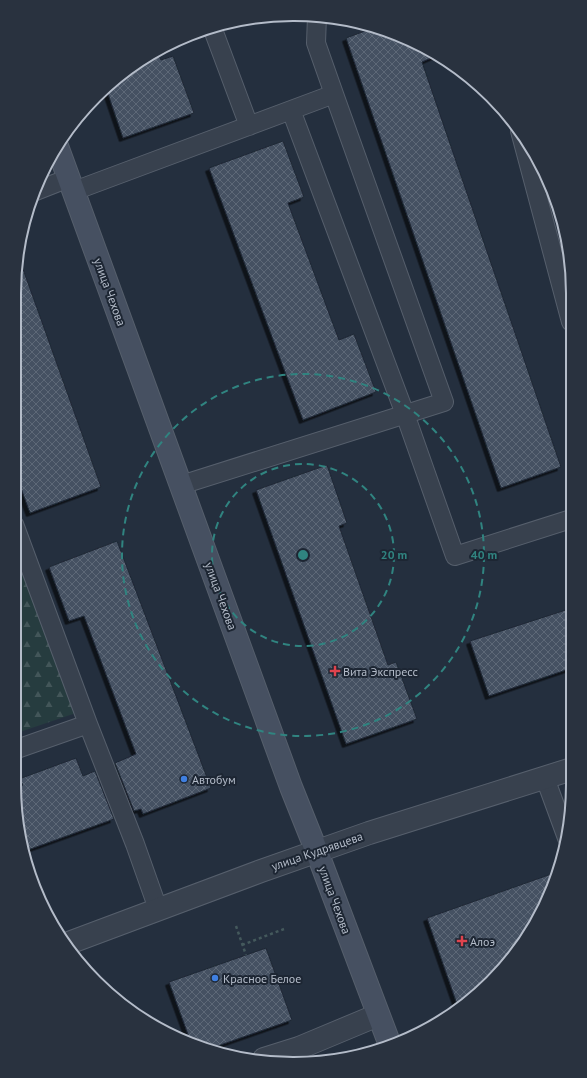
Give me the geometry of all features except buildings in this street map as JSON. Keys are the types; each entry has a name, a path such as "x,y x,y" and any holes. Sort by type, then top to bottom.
{"street":[{"name":"улица Чехова","path":"60,154 291,787 388,1040"},
{"name":"улица Кудрявцева","path":"71,942 261,871 370,833 566,771"},
{"path":"274,1056 299,1048 378,1015"}],"lane":[{"path":"181,485 444,402 316,43 317,22"},
{"path":"214,33 249,126"},
{"path":"42,189 71,184 249,126 334,94"},
{"path":"291,110 405,414 455,556 566,521"},
{"path":"525,151 566,303"},
{"path":"21,543 88,724 135,844 158,909"},
{"path":"21,748 88,724"},
{"path":"544,778 563,827"}],"path":[{"path":"236,926 246,955"},
{"path":"242,945 284,929"}],"green space":[{"path":"21,568 76,713 21,732"}],"place":[{"name":"Вита Экспресс","path":"335,671"},
{"name":"Автобум","path":"184,779"},
{"name":"Алоэ","path":"462,941"},
{"name":"Красное Белое","path":"215,978"}]}
